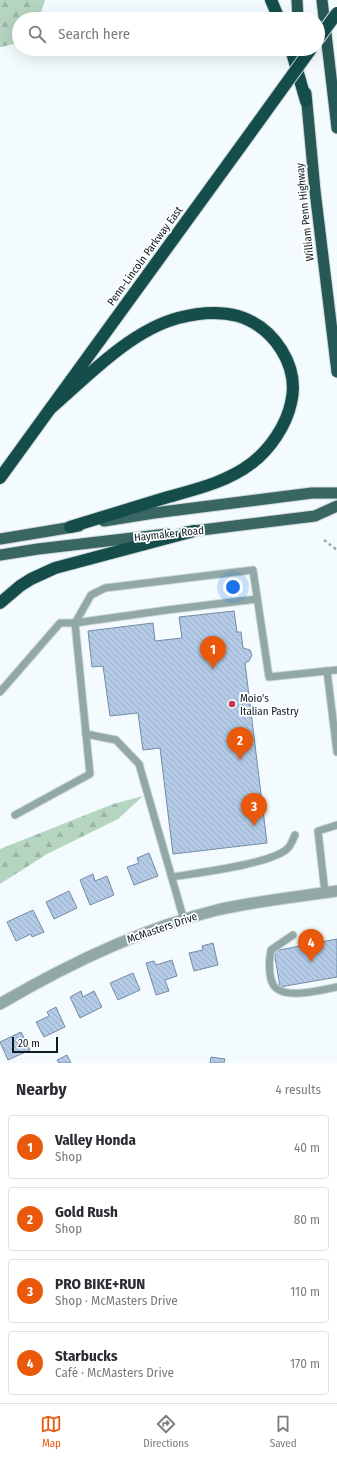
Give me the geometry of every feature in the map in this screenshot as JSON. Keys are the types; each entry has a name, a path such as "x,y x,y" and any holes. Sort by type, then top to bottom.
{"highway":[{"path":"271,0 276,12"},
{"path":"296,0 297,12"},
{"path":"322,0 323,12"},
{"path":"325,29 337,13"},
{"path":"325,26 337,128"},
{"path":"293,56 306,101"},
{"name":"William Penn Highway","path":"302,56 315,191 337,372"},
{"name":"Penn-Lincoln Parkway East","path":"0,478 306,56"},
{"path":"51,408 122,347 136,338 176,319 203,314 227,314 238,316 249,320 263,329 276,341 282,350 289,366 292,382 291,403 283,424 271,444 263,453 242,470 216,483 70,528"},
{"path":"0,604 20,586 55,568 194,531"}],"main road":[{"name":"Haymaker Road","path":"0,539 154,513 312,493 337,493"},
{"name":"Haymaker Road","path":"0,554 315,516 337,506"}],"street":[{"name":"McMasters Drive","path":"0,1004 86,958 150,931 184,920 247,904 337,891"}],"lane":[{"path":"14,815 90,774 74,623 91,595 105,588 253,570 270,677 337,670"},
{"path":"0,692 60,623 74,623 257,599"},
{"path":"327,671 337,752"},
{"path":"86,734 116,740 139,764 184,920"},
{"path":"324,893 318,831 337,824"},
{"path":"172,877 252,863 270,858 287,848 295,835"},
{"path":"293,935 271,950 268,960 272,982 276,989 285,992 304,993 337,987"}],"path":[{"path":"324,540 337,550"}],"green space":[{"path":"0,0 45,0 41,12 12,12 12,44 0,47"},
{"path":"143,796 118,819 47,854 0,884 0,849 113,804"}],"building":[{"path":"234,611 237,632 241,632 243,648 250,650 252,655 249,661 245,663 267,843 173,854 160,748 143,750 138,713 110,716 103,666 92,667 88,631 153,623 155,641 182,638 179,617"},
{"path":"149,853 158,876 134,885 127,867 139,863 137,858"},
{"path":"93,874 95,881 107,876 114,895 90,905 80,880"},
{"path":"69,891 77,908 54,919 46,902"},
{"path":"33,910 44,932 32,937 31,934 16,941 7,922"},
{"path":"337,939 337,977 280,987 274,951"},
{"path":"213,943 218,965 194,971 189,953 203,950 202,946"},
{"path":"172,960 177,976 165,980 169,991 156,995 146,963 154,961 156,965"},
{"path":"133,973 140,990 118,1000 110,983"},
{"path":"81,991 83,997 94,991 102,1007 80,1018 70,997"},
{"path":"56,1007 65,1027 44,1037 36,1022 49,1016 47,1012"},
{"path":"21,1032 30,1050 8,1060 0,1042"},
{"path":"67,1055 71,1063 59,1063 57,1060"},
{"path":"211,1057 225,1059 224,1063 210,1063"}],"place":[{"name":"Valley Honda","path":"213,669"},
{"name":"Moio's Italian Pastry","path":"232,704"},
{"name":"Gold Rush","path":"240,760"},
{"name":"PRO BIKE+RUN","path":"254,826"},
{"name":"Starbucks","path":"311,962"}]}
